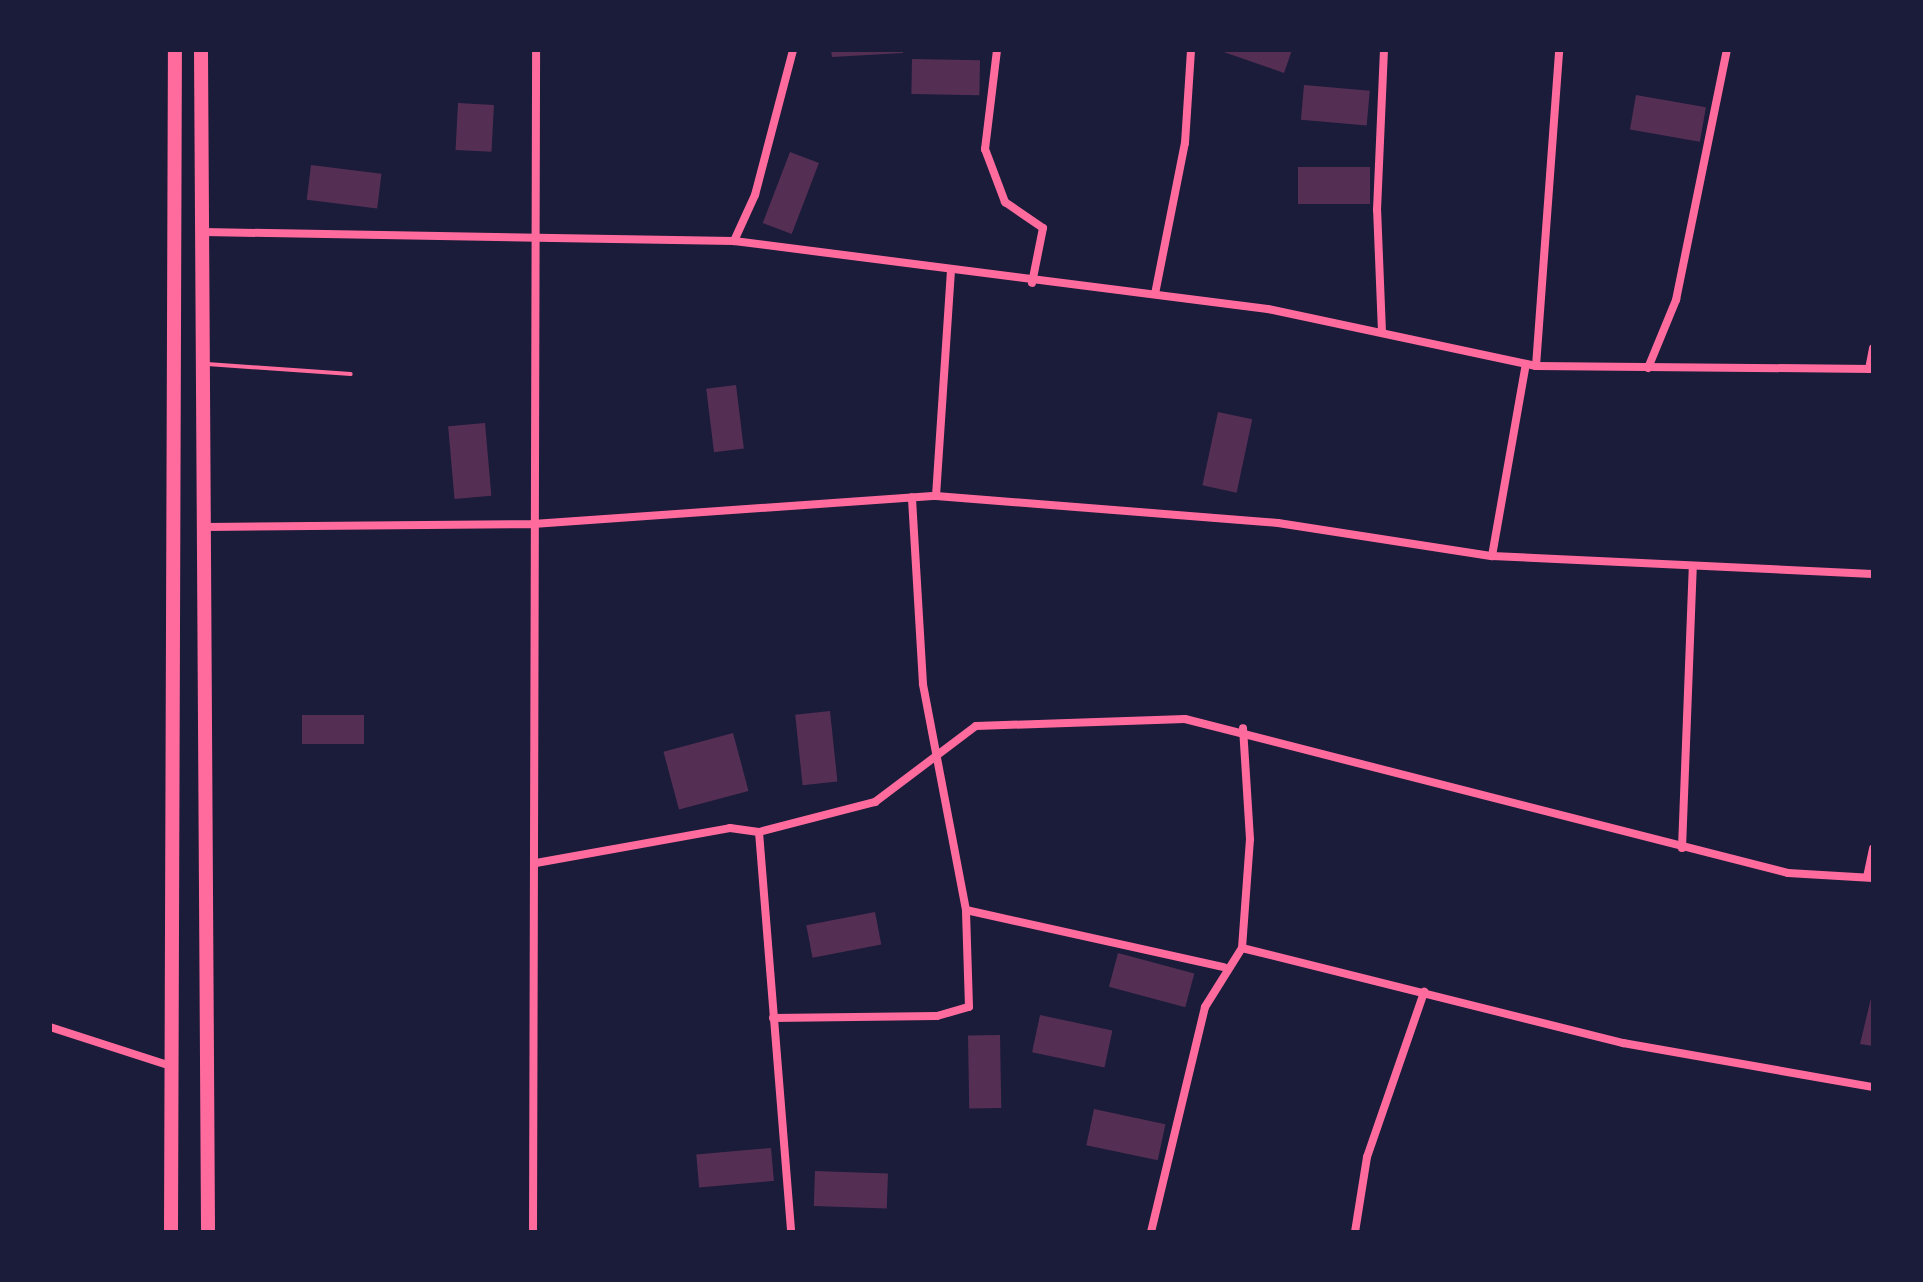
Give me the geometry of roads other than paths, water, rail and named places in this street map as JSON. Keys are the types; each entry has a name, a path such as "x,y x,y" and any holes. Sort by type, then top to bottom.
{"highway":[{"path":"171,1232 175,50"},
{"path":"201,50 208,1232"}],"street":[{"path":"533,1232 536,863 533,237 536,50"},
{"path":"734,241 755,195 793,50"},
{"path":"997,50 985,149 1005,202 1043,228 1032,283"},
{"path":"1155,294 1185,143 1191,50"},
{"path":"1382,332 1377,210 1384,50"},
{"path":"1536,366 1559,50"},
{"path":"1648,368 1676,300 1727,50"},
{"path":"204,232 734,241 1032,283 1155,294 1382,332 1536,366 1871,369 1873,348"},
{"path":"936,496 951,272"},
{"path":"1492,556 1526,364"},
{"path":"205,527 533,524 936,496 1278,523 1492,556 1873,574"},
{"path":"773,1018 958,1013 969,1007 973,989 966,910 934,751 912,497"},
{"path":"1682,848 1693,567"},
{"path":"536,863 730,828 759,832 875,802 934,751 976,726 1045,719 1185,719 1243,728 1682,848 1788,873 1870,878 1873,849"},
{"path":"1151,1232 1205,1007 1224,967 1242,948 1250,839 1243,728"},
{"path":"759,832 791,1232"},
{"path":"966,910 1224,967"},
{"path":"1242,948 1623,1043 1873,1087"},
{"path":"1355,1232 1367,1157 1424,992"},
{"path":"50,1027 171,1066"}],"lane":[{"path":"204,364 351,374"}]}
